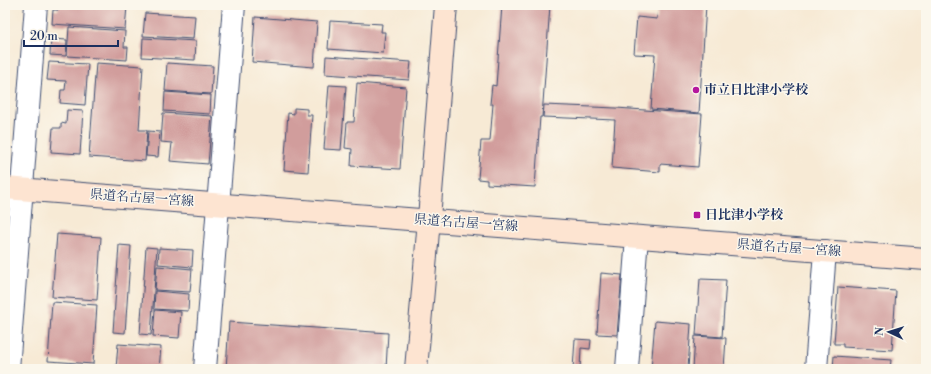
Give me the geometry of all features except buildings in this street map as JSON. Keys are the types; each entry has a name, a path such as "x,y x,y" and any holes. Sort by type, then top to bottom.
{"main road":[{"path":"416,369 446,5"},
{"name":"県道名古屋一宮線","path":"14,188 926,259"}],"street":[{"path":"8,369 14,188 36,5"},
{"path":"205,369 234,5"},
{"path":"627,369 637,237"},
{"path":"816,369 825,251"}],"place":[{"name":"市立日比津小学校","path":"696,90"},
{"name":"日比津小学校","path":"697,215"}]}
